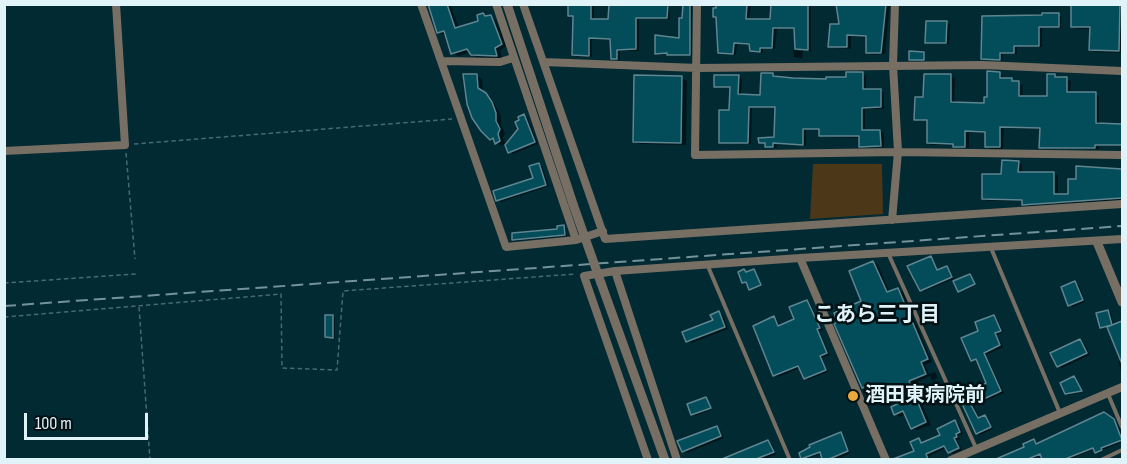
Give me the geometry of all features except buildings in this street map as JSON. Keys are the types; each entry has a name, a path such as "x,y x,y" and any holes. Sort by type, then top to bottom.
{"street":[{"path":"4,151 125,145 116,4"},
{"path":"421,4 506,247 576,240 603,231"},
{"path":"496,4 576,240"},
{"path":"507,4 573,204 665,459"},
{"path":"523,4 605,239 1122,204"},
{"path":"697,4 696,155 898,152 1122,155"},
{"path":"892,220 898,152 893,65 895,4"},
{"path":"441,61 500,62 513,58"},
{"path":"544,62 697,68 983,65 1122,70"},
{"path":"648,459 584,276 615,271 706,264 1122,239"},
{"path":"1097,242 1122,302"},
{"path":"800,258 886,459"},
{"path":"615,271 677,459"},
{"path":"951,459 1122,387"}],"lane":[{"path":"991,248 1060,412"},
{"path":"888,253 976,448"},
{"path":"706,264 790,459"},
{"path":"1107,392 1122,427"},
{"path":"1101,459 1122,450"}],"path":[{"path":"135,259 125,145 462,118"},
{"path":"4,283 136,274"},
{"path":"4,317 281,294 282,368 337,370 343,291 572,274 584,276"},
{"path":"139,306 150,459"}],"shaded area":[{"path":"813,164 882,164 883,214 810,219"}],"railway":[{"path":"4,306 1122,226"}],"place":[{"name":"酒田東病院前","path":"853,396"}],"district":[{"name":"こあら三丁目","path":"877,316"}]}
